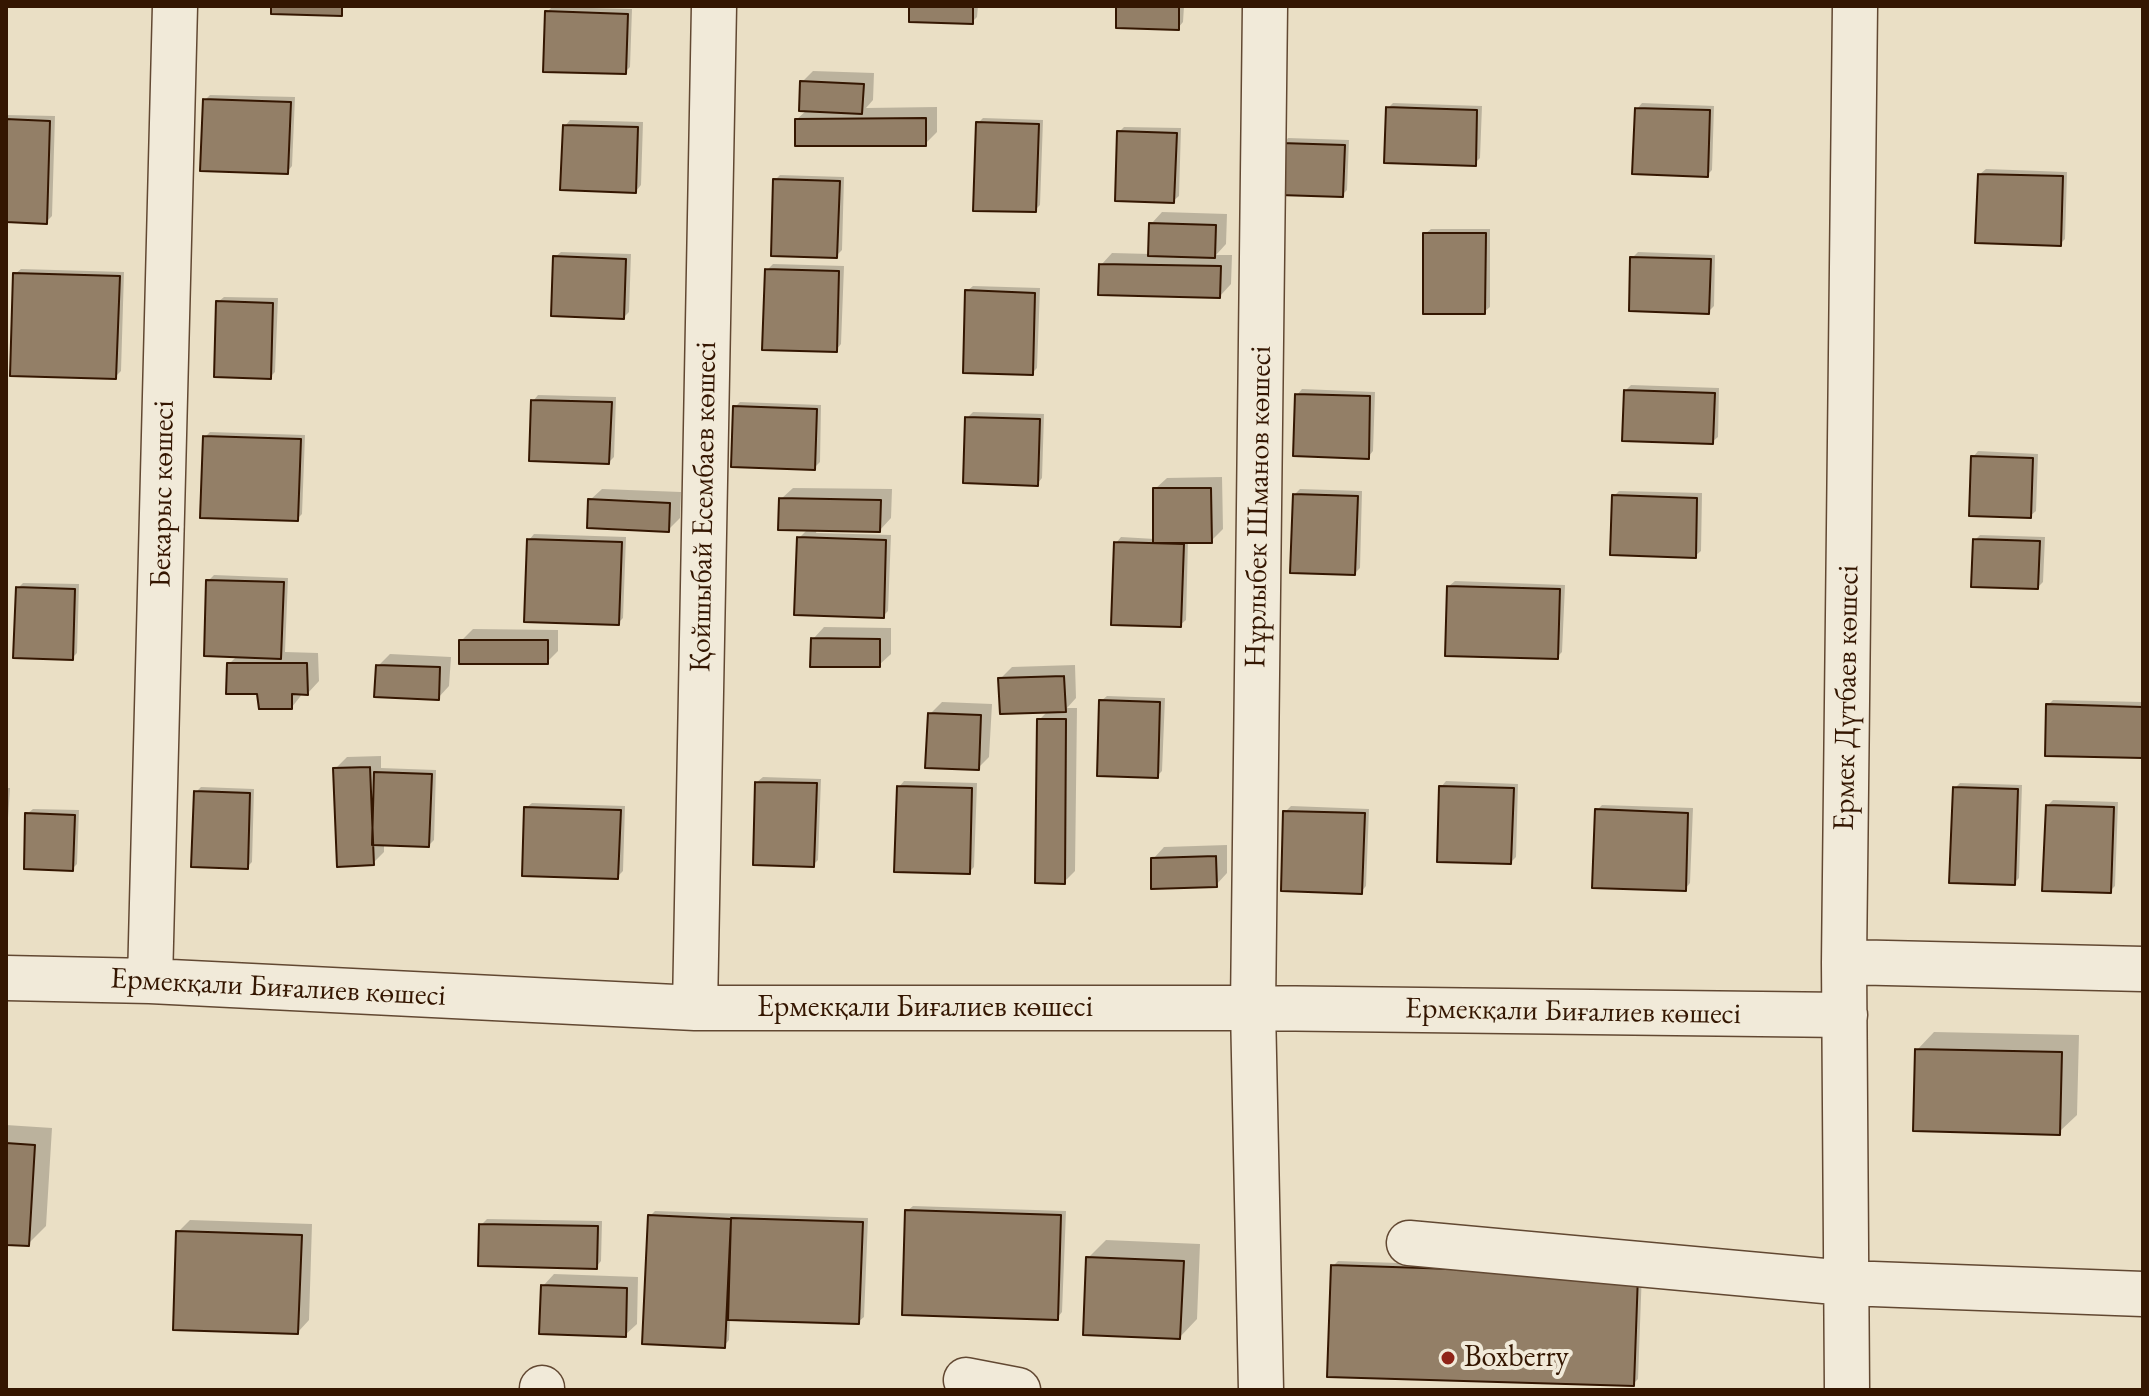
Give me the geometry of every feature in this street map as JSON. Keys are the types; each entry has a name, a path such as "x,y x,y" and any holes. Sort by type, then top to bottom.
{"street":[{"name":"Бекарыс көшесі","path":"150,981 175,6"},
{"name":"Қойшыбай Есембаев көшесі","path":"695,1008 714,6"},
{"name":"Нұрлыбек Шманов көшесі","path":"1261,1390 1253,1008 1265,6"},
{"name":"Ермек Дүтбаев көшесi","path":"1847,1390 1844,962 1855,6"},
{"path":"1844,962 2143,969"},
{"name":"Ермекқали Биғалиев көшесі","path":"6,978 150,981 695,1008 1253,1008 1845,1015"},
{"path":"1409,1243 1846,1283 2143,1294"},
{"path":"966,1380 1018,1390"}],"building":[{"path":"271,6 342,6 342,16 271,14"},
{"path":"909,6 973,6 973,24 909,22"},
{"path":"1116,6 1179,6 1179,30 1116,28"},
{"path":"545,11 628,14 626,74 543,72"},
{"path":"800,81 864,84 862,114 799,111"},
{"path":"203,99 291,102 288,174 200,171"},
{"path":"1386,107 1477,110 1476,166 1384,163"},
{"path":"1635,108 1710,110 1708,177 1632,174"},
{"path":"926,118 926,146 795,146 795,119"},
{"path":"6,119 50,121 47,224 6,222"},
{"path":"976,122 1039,124 1036,212 973,211"},
{"path":"563,125 638,127 636,193 560,190"},
{"path":"1117,131 1177,133 1174,203 1115,201"},
{"path":"1281,143 1345,145 1343,197 1279,195"},
{"path":"1978,174 2063,176 2061,246 1975,243"},
{"path":"773,179 840,181 837,258 771,256"},
{"path":"1149,223 1216,225 1215,258 1148,256"},
{"path":"1423,233 1486,233 1485,314 1423,314"},
{"path":"553,256 626,259 624,319 551,316"},
{"path":"1630,257 1711,259 1709,314 1629,311"},
{"path":"1099,264 1221,266 1220,298 1098,295"},
{"path":"765,269 839,271 837,352 762,350"},
{"path":"13,273 120,276 116,379 10,376"},
{"path":"965,290 1035,293 1033,375 963,373"},
{"path":"216,301 273,303 271,379 214,377"},
{"path":"1624,390 1715,393 1713,444 1622,441"},
{"path":"1295,394 1370,396 1369,459 1293,456"},
{"path":"531,400 612,402 609,464 529,461"},
{"path":"733,406 817,409 815,470 731,467"},
{"path":"965,417 1040,419 1038,486 963,483"},
{"path":"203,436 301,439 298,521 200,518"},
{"path":"1971,456 2033,458 2031,518 1969,516"},
{"path":"1153,488 1211,488 1212,543 1153,543"},
{"path":"1293,494 1358,496 1355,575 1290,573"},
{"path":"1612,495 1697,498 1696,558 1610,555"},
{"path":"779,498 881,500 880,532 778,530"},
{"path":"588,499 670,503 669,532 587,528"},
{"path":"797,537 886,540 884,618 794,615"},
{"path":"527,539 622,542 619,625 524,622"},
{"path":"1973,539 2040,541 2038,589 1971,587"},
{"path":"1114,542 1184,544 1181,627 1111,625"},
{"path":"206,580 284,582 281,659 204,656"},
{"path":"1447,586 1560,589 1558,659 1445,656"},
{"path":"16,587 75,589 73,660 13,658"},
{"path":"811,638 880,639 880,667 810,667"},
{"path":"459,640 548,640 548,664 459,664"},
{"path":"227,663 307,663 308,695 292,694 292,709 259,709 257,694 226,694"},
{"path":"376,665 440,667 439,700 374,697"},
{"path":"1064,676 1066,712 1000,714 998,678"},
{"path":"1099,700 1160,702 1158,778 1097,776"},
{"path":"2046,704 2143,707 2143,758 2045,756"},
{"path":"928,713 981,715 979,770 925,768"},
{"path":"1037,719 1066,719 1065,884 1035,883"},
{"path":"370,767 374,865 337,867 333,768"},
{"path":"374,772 432,774 429,847 372,845"},
{"path":"755,782 817,783 814,867 753,865"},
{"path":"897,786 972,788 970,874 894,872"},
{"path":"1439,786 1514,788 1511,864 1437,862"},
{"path":"1953,787 2018,789 2015,885 1949,883"},
{"path":"194,791 250,793 248,869 191,867"},
{"path":"2046,805 2114,807 2111,893 2042,891"},
{"path":"524,807 621,810 618,879 522,876"},
{"path":"1595,809 1688,813 1686,891 1592,888"},
{"path":"1283,811 1365,813 1362,894 1281,891"},
{"path":"25,813 75,815 73,871 24,869"},
{"path":"1216,856 1217,887 1151,889 1151,858"},
{"path":"1915,1049 2062,1052 2060,1135 1913,1131"},
{"path":"6,1143 35,1145 29,1246 6,1245"},
{"path":"905,1210 1061,1215 1058,1320 902,1315"},
{"path":"648,1215 731,1219 725,1348 642,1344"},
{"path":"731,1218 863,1222 859,1324 728,1320"},
{"path":"479,1224 598,1226 597,1269 478,1266"},
{"path":"176,1231 302,1235 298,1334 173,1330"},
{"path":"1086,1257 1184,1261 1180,1339 1083,1335"},
{"path":"1331,1265 1638,1275 1634,1386 1327,1377"},
{"path":"541,1285 627,1288 626,1337 539,1334"}],"place":[{"name":"Boxberry","path":"1448,1358"}]}
